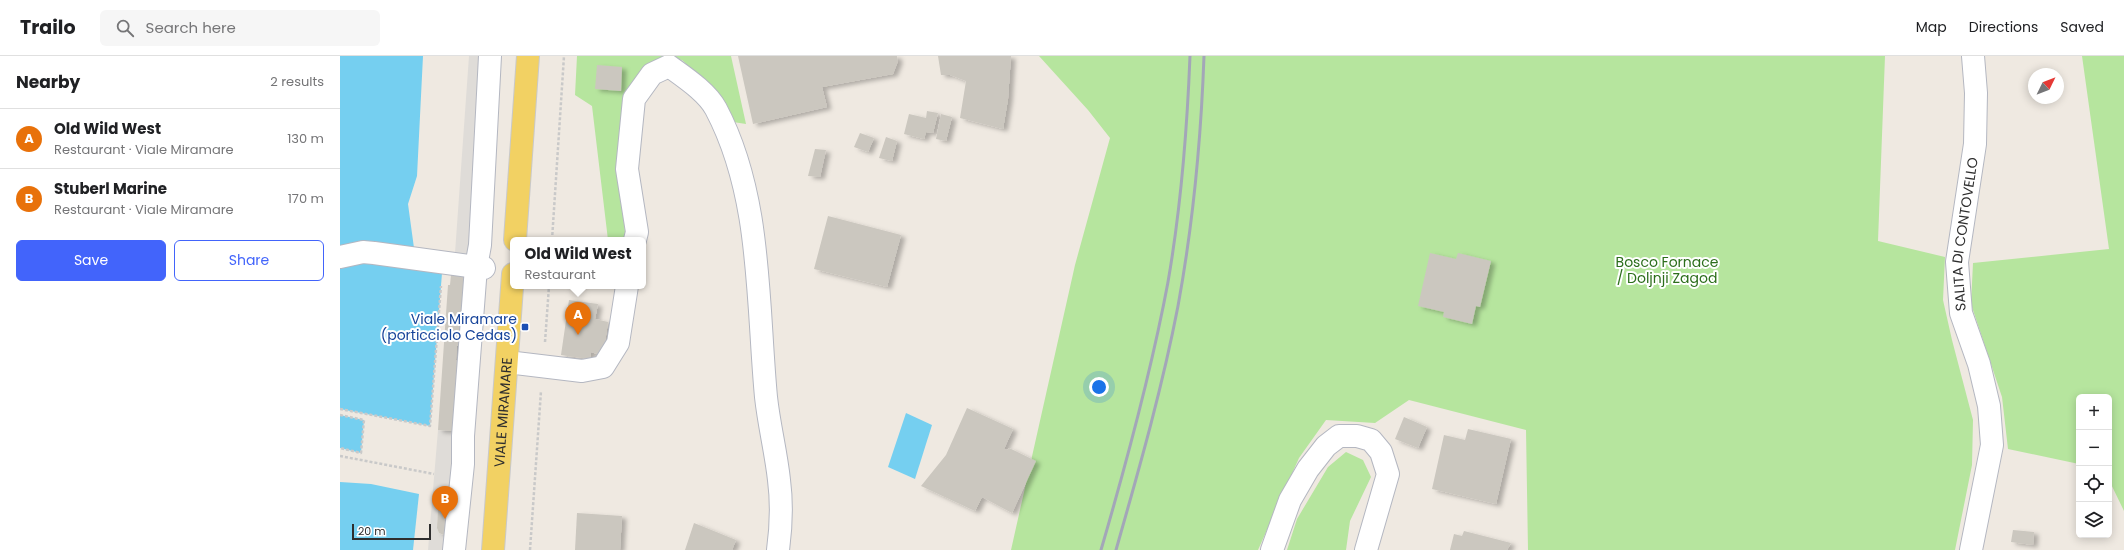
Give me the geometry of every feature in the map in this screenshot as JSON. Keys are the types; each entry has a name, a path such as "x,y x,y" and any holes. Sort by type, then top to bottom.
{"main road":[{"path":"515,237 528,56"},
{"name":"VIALE MIRAMARE","path":"493,550 512,289"}],"street":[{"path":"454,550 463,464 463,436 480,267 490,56"},
{"name":"SALITA DI CONTOVELLO","path":"1971,550 1992,445 1987,399 1979,364 1961,313 1957,262 1975,144 1976,92 1972,56"},
{"path":"636,237 637,232 627,169 634,98 652,74 669,66 691,82 715,107 733,149 746,198 756,264 766,398 780,482 780,531 778,550"},
{"path":"340,257 363,252 480,267"},
{"path":"507,362 543,365 582,371 603,367 618,343 627,289"},
{"path":"1272,550 1290,500 1308,469 1326,446 1339,436 1357,436 1371,440 1381,452 1388,474 1366,550"}],"path":[{"path":"552,237 564,56"},
{"path":"340,409 430,426 441,281"},
{"path":"530,550 549,289"},
{"path":"340,415 364,420 361,453 340,448"},
{"path":"340,456 434,474"}],"green space":[{"path":"577,56 731,56 746,124 733,122 702,79 682,60 662,57 642,73 620,189 626,237 608,237 592,106 575,95"},
{"name":"Bosco Fornace / Doljnji Zagod","path":"1039,56 1885,56 1878,241 1945,257 1943,300 1973,420 1972,465 1955,550 1528,550 1526,430 1409,400 1375,423 1326,420 1299,458 1258,550 1011,550 1075,265 1110,138 1088,110"},
{"path":"2082,56 2124,56 2124,511 2112,486 2112,394 2076,394 2076,463 2008,449 2002,397 1971,304 1973,263 2109,249"},
{"path":"1346,452 1363,460 1371,477 1350,521 1346,550 1287,550 1297,519 1328,467"}],"shaded area":[{"path":"469,56 498,56 464,550 428,550 438,430 455,431 460,361 456,360 457,346 461,346 466,276 451,275 363,259 455,253","holes":["447,503 451,505 448,535 444,535 439,533 437,528 438,509 442,504"]}],"water":[{"path":"340,56 423,56 417,176 408,204 414,248 340,248"},
{"path":"363,259 442,273 430,426 340,409 340,264"},
{"path":"906,413 932,425 915,479 888,467"},
{"path":"340,415 364,420 361,453 340,448"},
{"path":"340,482 371,484 419,494 413,550 340,550"}],"building":[{"path":"738,56 897,56 898,61 893,74 822,87 827,107 753,124"},
{"path":"938,56 1011,56 1008,99 1003,129 960,118 966,81 950,75 941,75"},
{"path":"597,65 622,67 621,91 595,89"},
{"path":"927,111 938,113 933,133 926,132 924,139 904,134 909,114 926,118"},
{"path":"941,114 952,117 946,141 936,139"},
{"path":"860,133 874,138 868,152 854,147"},
{"path":"886,137 897,141 892,161 879,158"},
{"path":"815,149 826,150 820,177 808,176"},
{"path":"828,216 901,235 887,287 814,269"},
{"path":"1430,253 1456,259 1458,253 1491,261 1480,307 1476,306 1472,324 1443,317 1444,312 1418,306"},
{"path":"451,275 466,276 461,346 457,346 456,360 460,361 455,431 438,430 448,285 450,285"},
{"path":"569,300 598,304 595,319 608,322 603,356 591,352 590,359 561,355"},
{"path":"967,408 1013,429 1004,449 1007,450 1009,448 1036,461 1012,513 982,497 975,511 921,486 946,455"},
{"path":"1404,417 1427,427 1418,448 1395,439"},
{"path":"1468,429 1511,439 1496,504 1432,489 1444,435 1465,440"},
{"path":"447,503 451,505 448,535 444,535 439,533 437,528 438,509 442,504"},
{"path":"577,513 622,516 620,550 575,550"},
{"path":"694,523 736,540 732,550 685,550"},
{"path":"2013,530 2034,532 2033,545 2011,542"},
{"path":"1464,531 1511,543 1507,550 1450,550 1454,534 1462,536"}],"railway":[{"path":"1101,550 1138,417 1168,282 1173,254 1183,169 1190,56"},
{"path":"1116,550 1142,459 1172,337 1178,306 1196,182 1204,56"}],"place":[{"name":"Viale Miramare (porticciolo Cedas)","path":"525,327"},
{"name":"Old Wild West","path":"578,335"},
{"name":"Stuberl Marine","path":"445,519"}]}
